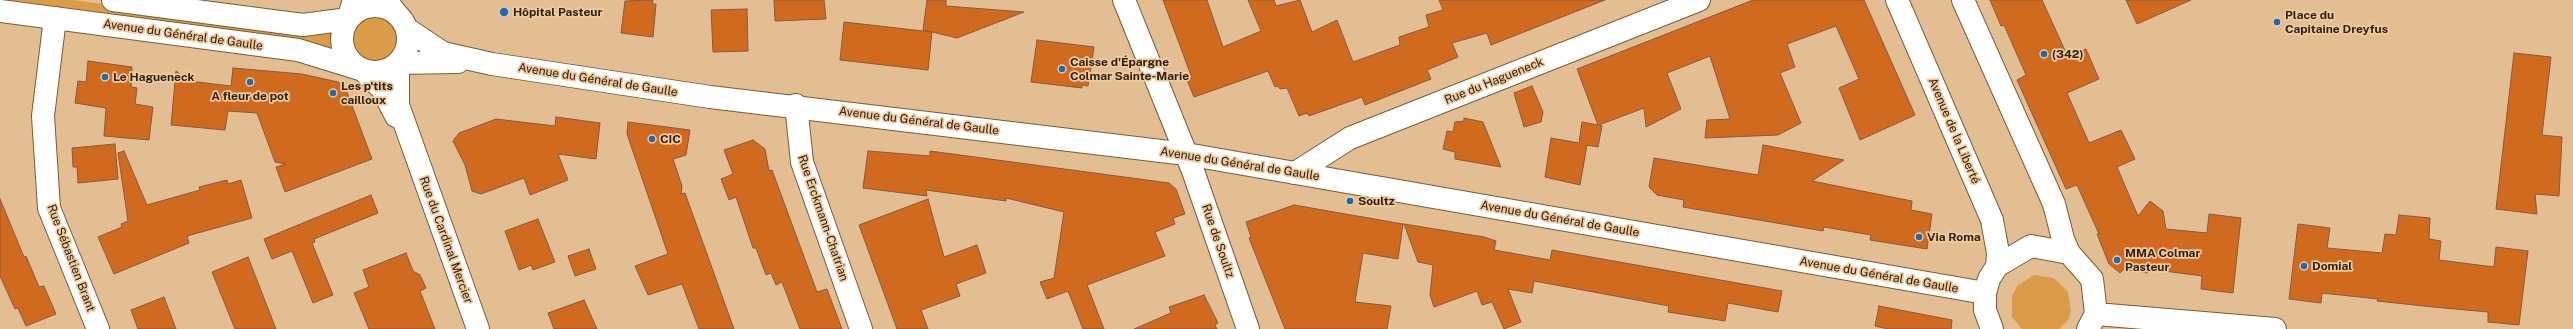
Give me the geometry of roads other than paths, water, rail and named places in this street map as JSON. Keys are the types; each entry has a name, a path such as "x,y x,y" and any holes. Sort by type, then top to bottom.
{"main road":[{"name":"Avenue du Général de Gaulle","path":"113,0 303,24 351,10"},
{"name":"Rue de Soultz","path":"1124,0 1186,154 1248,329"},
{"name":"Rue du Hagueneck","path":"1295,173 1350,138 1699,0"},
{"name":"Avenue de la Liberté","path":"1897,0 1992,220 1998,252 1997,266"},
{"path":"1963,0 2054,204 2063,239 2069,253 2092,279 2092,321 2275,329"},
{"path":"375,6 396,14 407,48 398,63 381,72 363,70 348,59 343,50 342,34 351,10 375,6"},
{"name":"Avenue du Général de Gaulle","path":"0,11 298,50 363,70"},
{"name":"Avenue du Général de Gaulle","path":"396,14 444,53 492,64 710,97 796,106 1186,154 1985,293"},
{"name":"Rue Sébastien Brant","path":"55,18 42,116 49,208 98,329"},
{"name":"Avenue du Général de Gaulle","path":"398,63 492,64"},
{"name":"Rue du Cardinal Mercier","path":"398,63 398,105 413,151 478,329"},
{"name":"Rue du Cardinal Mercier","path":"363,70 382,89 413,151"},
{"name":"Rue Erckmann-Chatrian","path":"796,106 802,162 861,329"},
{"path":"1992,329 1985,310 1985,293 1989,279 1997,266 2031,246 2069,253"}],"place":[{"name":"Hôpital Pasteur","path":"504,12"},
{"name":"Place du Capitaine Dreyfus","path":"2277,22"},
{"name":"(342)","path":"2044,54"},
{"name":"Caisse d'Épargne Colmar Sainte-Marie","path":"1062,69"},
{"name":"Le Hagueneck","path":"105,77"},
{"name":"A fleur de pot","path":"250,82"},
{"name":"Les p'tits cailloux","path":"333,93"},
{"name":"CIC","path":"652,139"},
{"name":"Soultz","path":"1350,201"},
{"name":"Via Roma","path":"1919,237"},
{"name":"MMA Colmar Pasteur","path":"2117,260"},
{"name":"Domial","path":"2304,266"}]}
